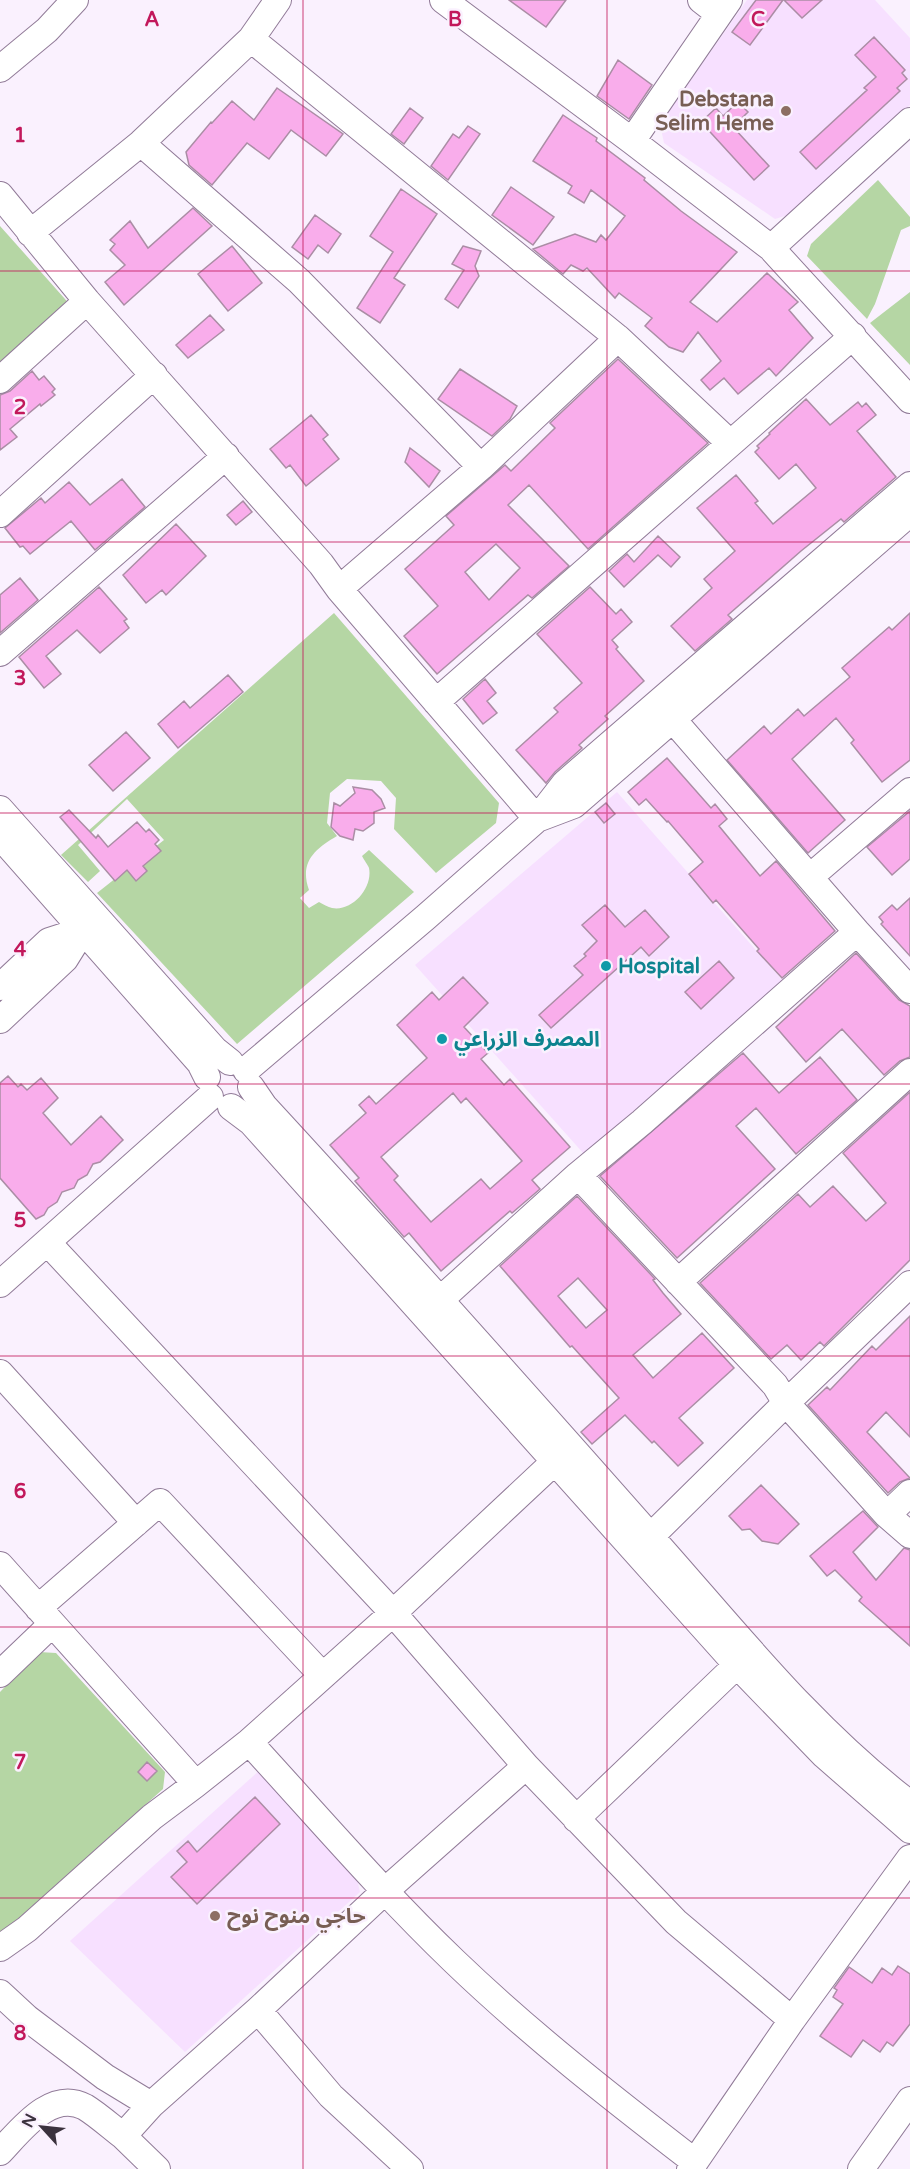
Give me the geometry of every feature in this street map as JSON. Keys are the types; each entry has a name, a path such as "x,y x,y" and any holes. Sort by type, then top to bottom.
{"street":[{"path":"0,69 47,30 75,0"},
{"path":"30,233 141,143 251,39 278,0"},
{"path":"443,0 771,248 910,400"},
{"path":"632,141 717,5"},
{"path":"251,39 618,338 730,443"},
{"path":"771,248 910,121"},
{"path":"141,143 299,281 481,467"},
{"path":"0,196 87,301 321,564 339,589 537,819"},
{"path":"0,380 87,301"},
{"path":"436,702 853,336"},
{"path":"339,589 481,467 618,338"},
{"path":"0,514 154,375"},
{"path":"0,653 226,456"},
{"path":"216,1094 242,1102 242,1073 426,917 537,819 574,805 666,711 910,484"},
{"path":"666,711 910,513"},
{"path":"666,711 910,990"},
{"path":"810,877 910,792"},
{"path":"2,823 91,923 215,1050 242,1073 264,1106 440,1300 562,1454"},
{"path":"0,1020 12,987 49,941 91,923"},
{"path":"91,923 200,1063 216,1094 251,1122 644,1544 820,1726 858,1762 910,1804"},
{"path":"440,1300 578,1175 642,1122 857,932"},
{"path":"216,1094 213,1067 224,1062 242,1073"},
{"path":"678,1282 910,1072"},
{"path":"0,1284 216,1094"},
{"path":"578,1175 775,1385 786,1403 887,1515 910,1535"},
{"path":"48,1243 393,1613 526,1766 576,1819 676,1922 792,2020"},
{"path":"644,1544 910,1284"},
{"path":"0,1373 136,1523"},
{"path":"0,1948 27,1929 152,1817 249,1742 393,1613 562,1454"},
{"path":"887,1515 910,1493"},
{"path":"0,1674 45,1616 159,1502 322,1676"},
{"path":"644,1544 736,1665 824,1755 910,1830"},
{"path":"0,1565 196,1784"},
{"path":"576,1819 736,1665"},
{"path":"249,1742 385,1891 454,1961 528,2029 692,2165 792,2020 910,1858"},
{"path":"123,2136 151,2105 258,2010 385,1891 526,1766"},
{"path":"0,1993 27,2018 105,2077 151,2105"},
{"path":"258,2010 331,2097 411,2169"},
{"path":"861,2169 910,2100"},
{"path":"0,2152 29,2122 49,2107 63,2102 73,2103 84,2107 123,2136 157,2169"}],"shaded area":[{"name":"Debstana Selim Heme","path":"747,0 784,0 802,18 822,0 875,0 910,38 910,105 788,215 775,219 664,143 660,124"},
{"path":"617,792 783,981 584,1154 415,965"},
{"name":"حاجي منوح نوح","path":"261,1769 356,1875 360,1892 185,2052 70,1941"}],"green space":[{"path":"878,180 910,217 910,226 901,230 875,304 867,319 807,256 811,244"},
{"path":"0,226 73,308 0,372"},
{"path":"910,292 910,365 870,323"},
{"path":"334,613 499,803 496,823 436,873 394,829 396,798 381,781 347,779 330,793 327,823 337,836 311,857 306,872 309,890 300,898 309,908 319,902 330,908 339,908 354,902 360,897 368,883 369,868 362,856 369,850 414,892 237,1044 97,893 164,840 127,799 78,845 100,871 88,882 61,855"},
{"path":"39,1652 56,1653 165,1772 163,1789 5,1931 0,1931 0,1692"}],"building":[{"path":"509,0 566,0 546,27"},
{"path":"756,0 783,0 750,45 732,32"},
{"path":"784,0 822,0 802,18"},
{"path":"874,37 905,70 902,73 907,79 897,88 900,91 816,169 800,152 867,90 864,88 876,77 855,55"},
{"path":"618,60 652,85 629,119 597,96"},
{"path":"277,88 343,134 326,156 291,130 269,159 247,143 212,185 189,165 186,152 232,101 254,120"},
{"path":"738,102 748,112 733,127 769,166 754,180 701,122 716,108 723,116"},
{"path":"410,108 423,118 404,144 391,134"},
{"path":"563,115 597,138 596,141 645,178 644,180 681,211 737,252 690,302 717,322 767,273 798,302 789,310 813,338 776,376 769,368 738,394 724,378 710,390 701,380 721,361 698,332 683,352 669,347 645,326 652,318 619,293 615,298 587,268 583,271 571,265 563,274 533,249 575,234 596,242 601,235 606,240 625,216 591,190 584,203 568,193 572,186 533,161"},
{"path":"468,126 480,134 448,180 431,166 453,134 459,138"},
{"path":"511,187 554,217 533,245 492,215"},
{"path":"401,189 437,214 394,278 405,285 380,323 357,308 393,252 370,236"},
{"path":"193,208 212,226 124,305 105,282 125,265 110,250 115,244 110,240 130,221 148,248"},
{"path":"315,215 341,234 328,253 318,245 308,259 292,247"},
{"path":"232,246 262,283 228,311 198,274"},
{"path":"463,246 481,251 475,266 479,276 458,308 445,299 464,270 452,264"},
{"path":"210,315 224,330 188,358 176,345"},
{"path":"618,359 708,443 588,549 529,485 508,505 569,566 532,598 528,595 437,674 404,636 438,606 405,569 454,525 446,516 505,465 511,471 555,428 550,423","holes":["496,544 520,568 489,600 465,572"]},
{"path":"460,369 517,406 510,419 492,436 438,399"},
{"path":"32,371 39,380 44,376 55,389 52,392 55,395 41,406 40,404 10,429 17,437 0,450 0,395 10,391"},
{"path":"806,399 830,425 858,402 862,407 866,403 876,415 857,431 896,477 844,522 841,519 801,551 728,615 732,619 695,651 671,626 712,588 704,579 735,551 697,508 736,475 758,501 755,503 773,524 816,488 796,464 779,479 755,452 759,448 757,446 769,433"},
{"path":"311,415 328,435 323,439 339,459 306,486 290,465 286,468 270,449"},
{"path":"410,448 440,471 429,487 405,462"},
{"path":"122,479 145,507 95,550 71,521 30,554 23,546 20,547 5,528 41,498 45,503 69,482 90,505"},
{"path":"243,501 252,512 236,525 227,515"},
{"path":"176,524 206,556 166,595 162,590 146,603 123,575"},
{"path":"658,536 680,557 671,567 658,555 624,587 609,571 627,554 634,562"},
{"path":"20,578 38,600 0,633 0,595"},
{"path":"99,587 127,619 124,621 129,628 100,653 77,630 46,656 61,674 44,688 19,657"},
{"path":"590,587 616,614 621,609 632,622 612,640 618,647 616,649 644,681 605,716 608,719 579,745 582,748 546,783 516,750 558,712 554,708 582,683 537,634"},
{"path":"910,613 910,760 882,782 851,743 854,740 836,718 792,759 845,820 808,853 727,760 764,726 771,734 798,709 804,716 850,677 842,668 889,627 892,630"},
{"path":"228,675 243,692 178,748 158,724 184,701 190,708"},
{"path":"485,679 496,693 487,701 497,713 483,724 463,699"},
{"path":"126,732 150,758 113,791 89,765"},
{"path":"667,758 711,808 715,804 727,819 719,826 760,876 776,861 835,931 782,978 716,900 713,903 689,874 703,862 646,799 639,805 628,792"},
{"path":"353,787 372,790 381,799 385,808 374,812 374,823 363,831 355,829 353,840 340,836 331,827 334,803 340,806 355,793"},
{"path":"606,803 615,814 604,823 595,812"},
{"path":"69,810 96,838 98,835 108,847 137,822 146,832 149,829 159,840 155,844 161,851 143,866 147,871 136,881 127,870 115,881 60,817"},
{"path":"910,811 910,859 892,875 867,847"},
{"path":"910,898 910,956 881,924 883,922 879,917 892,905 897,910"},
{"name":"Hospital","path":"605,905 625,927 645,910 669,937 649,956 641,947 551,1028 539,1015 583,975 574,966 586,956 584,954 597,941 582,925"},
{"path":"856,953 899,1000 910,1006 910,1057 900,1061 884,1075 842,1029 806,1062 776,1027"},
{"path":"719,961 734,978 701,1009 685,992"},
{"path":"463,977 488,1003 464,1027 488,1053 481,1059 504,1085 510,1079 570,1147 532,1180 540,1189 512,1213 510,1211 441,1271 409,1233 404,1237 355,1181 359,1178 330,1145 366,1113 359,1105 369,1096 376,1104 427,1058 397,1025 432,992 439,1000","holes":["453,1093 461,1103 466,1098 522,1161 490,1189 481,1179 431,1222 394,1180 398,1176 381,1157"]},
{"path":"743,1053 779,1093 820,1057 857,1100 796,1154 756,1108 736,1126 775,1169 677,1258 600,1176"},
{"path":"8,1076 18,1087 21,1084 27,1090 41,1078 58,1098 43,1113 71,1145 101,1116 123,1140 100,1162 93,1164 87,1175 78,1180 74,1188 62,1192 57,1202 48,1208 44,1215 36,1219 0,1178 0,1083"},
{"path":"910,1092 910,1260 824,1346 820,1342 801,1360 787,1345 771,1359 700,1283 798,1194 810,1207 833,1186 866,1221 886,1203 843,1153"},
{"path":"577,1196 655,1279 653,1280 681,1314 633,1355 653,1378 702,1333 734,1368 679,1418 703,1443 678,1466 625,1415 592,1444 581,1432 619,1398 572,1346 570,1347 500,1266","holes":["578,1278 607,1310 586,1328 558,1296"]},
{"path":"910,1316 910,1437 886,1412 867,1432 910,1478 900,1482 888,1493 808,1405 827,1387 830,1390 872,1346 876,1350"},
{"path":"761,1485 799,1524 778,1544 762,1541 750,1529 742,1530 729,1516"},
{"path":"863,1511 878,1527 853,1552 876,1580 904,1548 910,1550 910,1646 859,1601 862,1597 835,1570 827,1576 810,1556"},
{"path":"147,1762 157,1771 147,1781 138,1772"},
{"path":"255,1797 280,1824 197,1904 171,1877 187,1862 177,1851 188,1841 197,1852"},
{"path":"898,1966 910,1974 910,2024 893,2046 887,2042 880,2052 863,2040 851,2057 820,2036 843,2004 833,1997 837,1990 834,1988 849,1967 872,1983 882,1968 892,1975"}],"place":[{"name":"Debstana Selim Heme","path":"786,111"},
{"name":"Hospital","path":"606,966"},
{"name":"المصرف الزراعي","path":"442,1039"},
{"name":"حاجي منوح نوح","path":"215,1916"}]}
